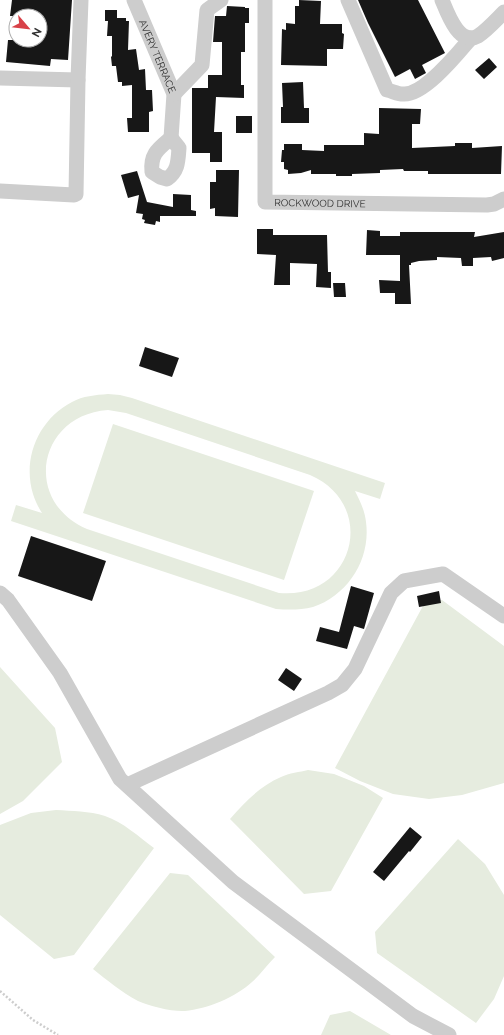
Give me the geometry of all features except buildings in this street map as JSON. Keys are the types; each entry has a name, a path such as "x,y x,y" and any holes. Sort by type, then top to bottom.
{"street":[{"path":"0,190 76,194 81,0"},
{"name":"AVERY TERRACE","path":"134,0 174,94 171,138"},
{"path":"174,94 202,65 207,10 221,0"},
{"name":"ROCKWOOD DRIVE","path":"265,0 265,202 487,205 494,204 504,199"},
{"path":"348,0 388,90 404,94 417,90 430,82 446,67 471,38 478,36 504,12"},
{"path":"442,0 454,26 462,34 471,38"},
{"path":"0,78 78,80"},
{"path":"127,785 328,694 342,685 355,670 391,593 404,581 442,574 504,616"},
{"path":"0,593 8,600 60,673 120,779 233,882 414,1016 449,1035"}],"path":[{"path":"0,991 33,1020 58,1035"}],"shaded area":[{"path":"108,394 132,398 385,483 380,499 355,491 365,514 367,536 361,562 346,585 337,594 313,607 290,610 276,609 11,521 16,505 42,513 33,494 30,480 30,467 36,441 50,418 60,409 76,400 94,395","holes":["108,410 126,413 310,475 332,489 345,507 350,527 348,548 340,567 325,582 305,591 279,593 87,529 66,516 53,499 47,480 47,461 53,442 66,427 84,415"]},
{"path":"113,424 314,491 284,580 83,513"},
{"path":"442,600 504,646 504,783 462,795 429,799 393,794 360,781 335,768 424,604"},
{"path":"0,667 55,728 62,762 23,801 0,814"},
{"path":"308,770 334,774 364,786 383,798 331,891 304,894 230,819 247,801 266,785 284,776"},
{"path":"56,810 87,812 105,816 124,826 154,848 74,955 54,959 0,915 0,825 31,813"},
{"path":"458,839 485,864 504,895 504,976 494,999 476,1023 377,953 375,932"},
{"path":"170,873 188,875 275,957 255,979 238,993 212,1005 194,1010 174,1011 138,1001 120,990 93,969"},
{"path":"350,1011 391,1035 321,1035 330,1015"}]}
